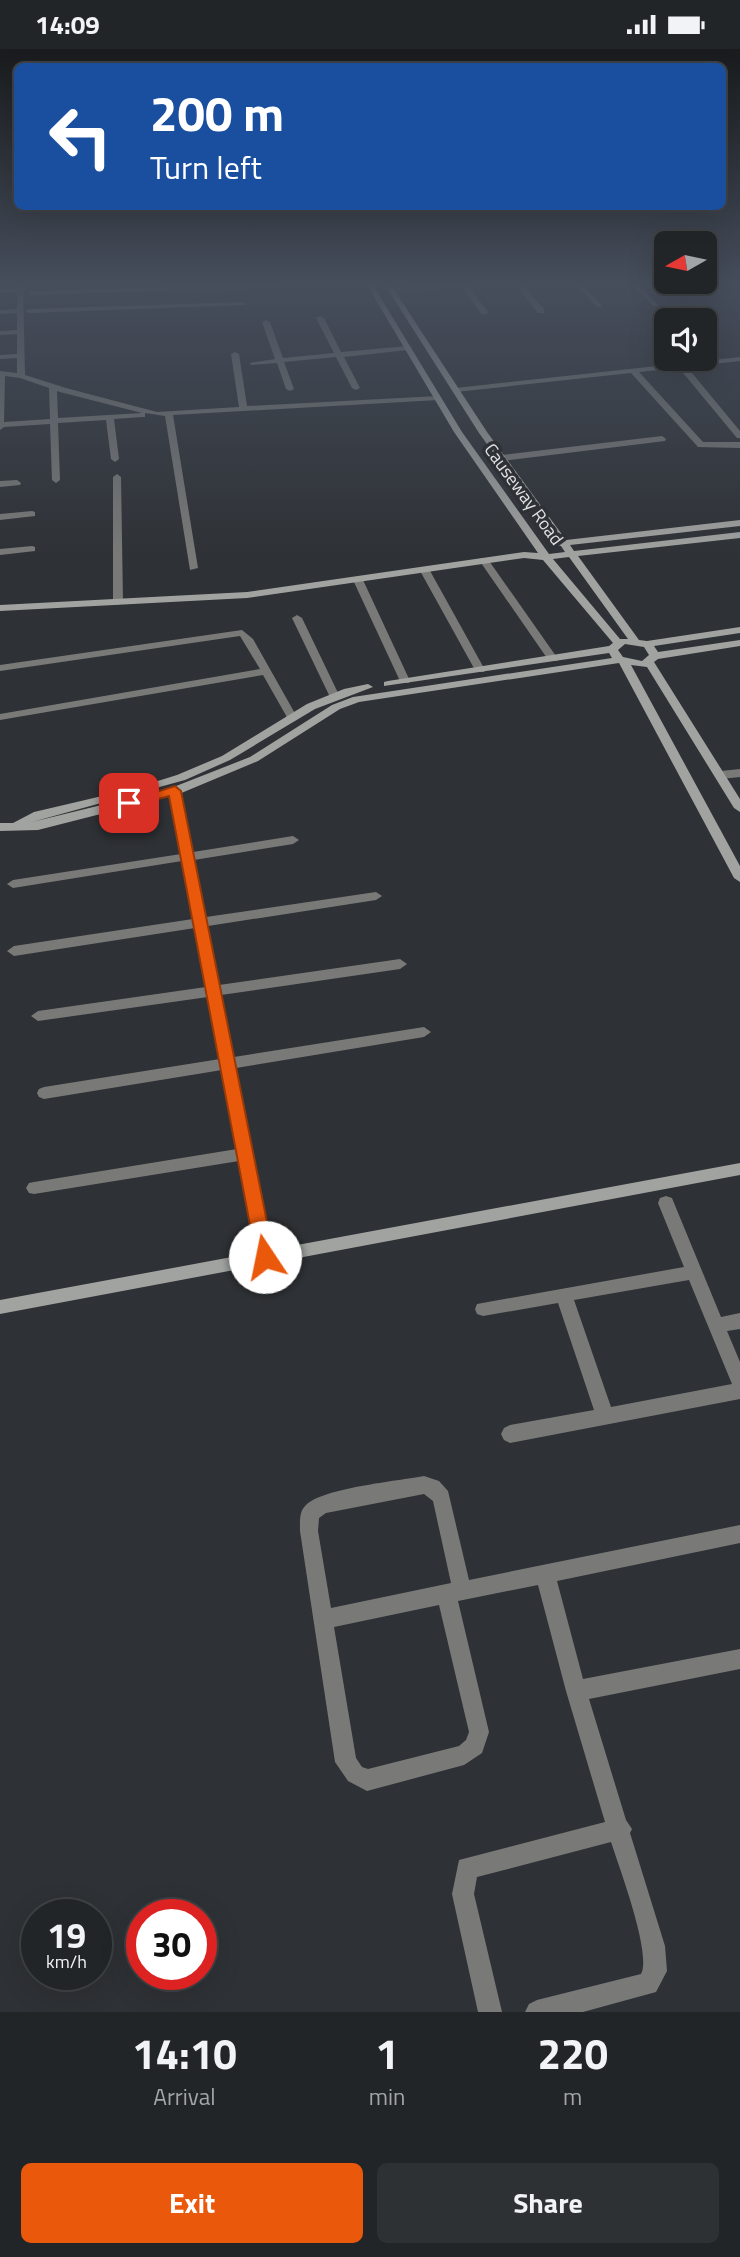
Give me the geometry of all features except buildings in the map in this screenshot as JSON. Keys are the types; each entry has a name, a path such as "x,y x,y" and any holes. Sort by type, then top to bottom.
{"street":[{"path":"1,377 0,426 157,414 462,400"},
{"path":"23,377 157,414"},
{"path":"238,377 243,410"},
{"path":"286,377 290,389"},
{"path":"350,377 356,388"},
{"name":"Causeway Road","path":"425,377 535,551"},
{"name":"Causeway Road","path":"447,377 502,458 635,641"},
{"path":"430,384 453,386 566,377"},
{"path":"638,377 701,445 740,445"},
{"path":"691,377 740,436"},
{"path":"53,387 56,480"},
{"path":"169,414 193,568"},
{"path":"110,417 115,459"},
{"path":"502,458 662,439"},
{"path":"117,477 118,602"},
{"path":"0,484 17,483"},
{"path":"0,517 32,515"},
{"path":"0,608 247,595 484,560 563,543 740,523"},
{"path":"535,551 547,557 740,535"},
{"path":"0,552 32,549"},
{"name":"Causeway Road","path":"547,557 615,646 740,878"},
{"path":"484,560 552,659"},
{"path":"424,569 480,670"},
{"path":"358,580 405,681"},
{"path":"297,618 334,695"},
{"path":"17,825 38,815 191,773 226,758 292,717 334,695 405,681 552,659 635,641 647,644 740,630"},
{"path":"0,668 242,633 292,717"},
{"path":"0,827 38,826 175,791 254,759 336,706 357,699 652,659 740,643"},
{"path":"647,644 652,659 740,808"},
{"path":"0,717 266,671"},
{"path":"721,775 740,773"},
{"path":"175,791 265,1257"},
{"path":"13,884 293,840"},
{"path":"14,951 376,896"},
{"path":"38,1016 400,964"},
{"path":"44,1093 424,1032"},
{"path":"34,1188 245,1154"},
{"path":"0,1307 740,1170"},
{"path":"666,1203 716,1326 733,1345 740,1383"},
{"path":"483,1309 694,1272"},
{"path":"564,1295 605,1416"},
{"path":"716,1326 740,1321"},
{"path":"510,1434 740,1391"},
{"path":"424,1485 433,1487 441,1497 454,1591 479,1732 475,1746 464,1755 367,1780 355,1774 346,1762 309,1531 310,1513 322,1504 424,1485"},
{"path":"323,1619 740,1534"},
{"path":"537,2012 648,1985 655,1971 654,1946 621,1829 576,1691 545,1574"},
{"path":"576,1691 740,1659"},
{"path":"490,2012 463,1894 467,1868 621,1829"}],"route":[{"path":"129,803 175,791 265,1257"}]}
